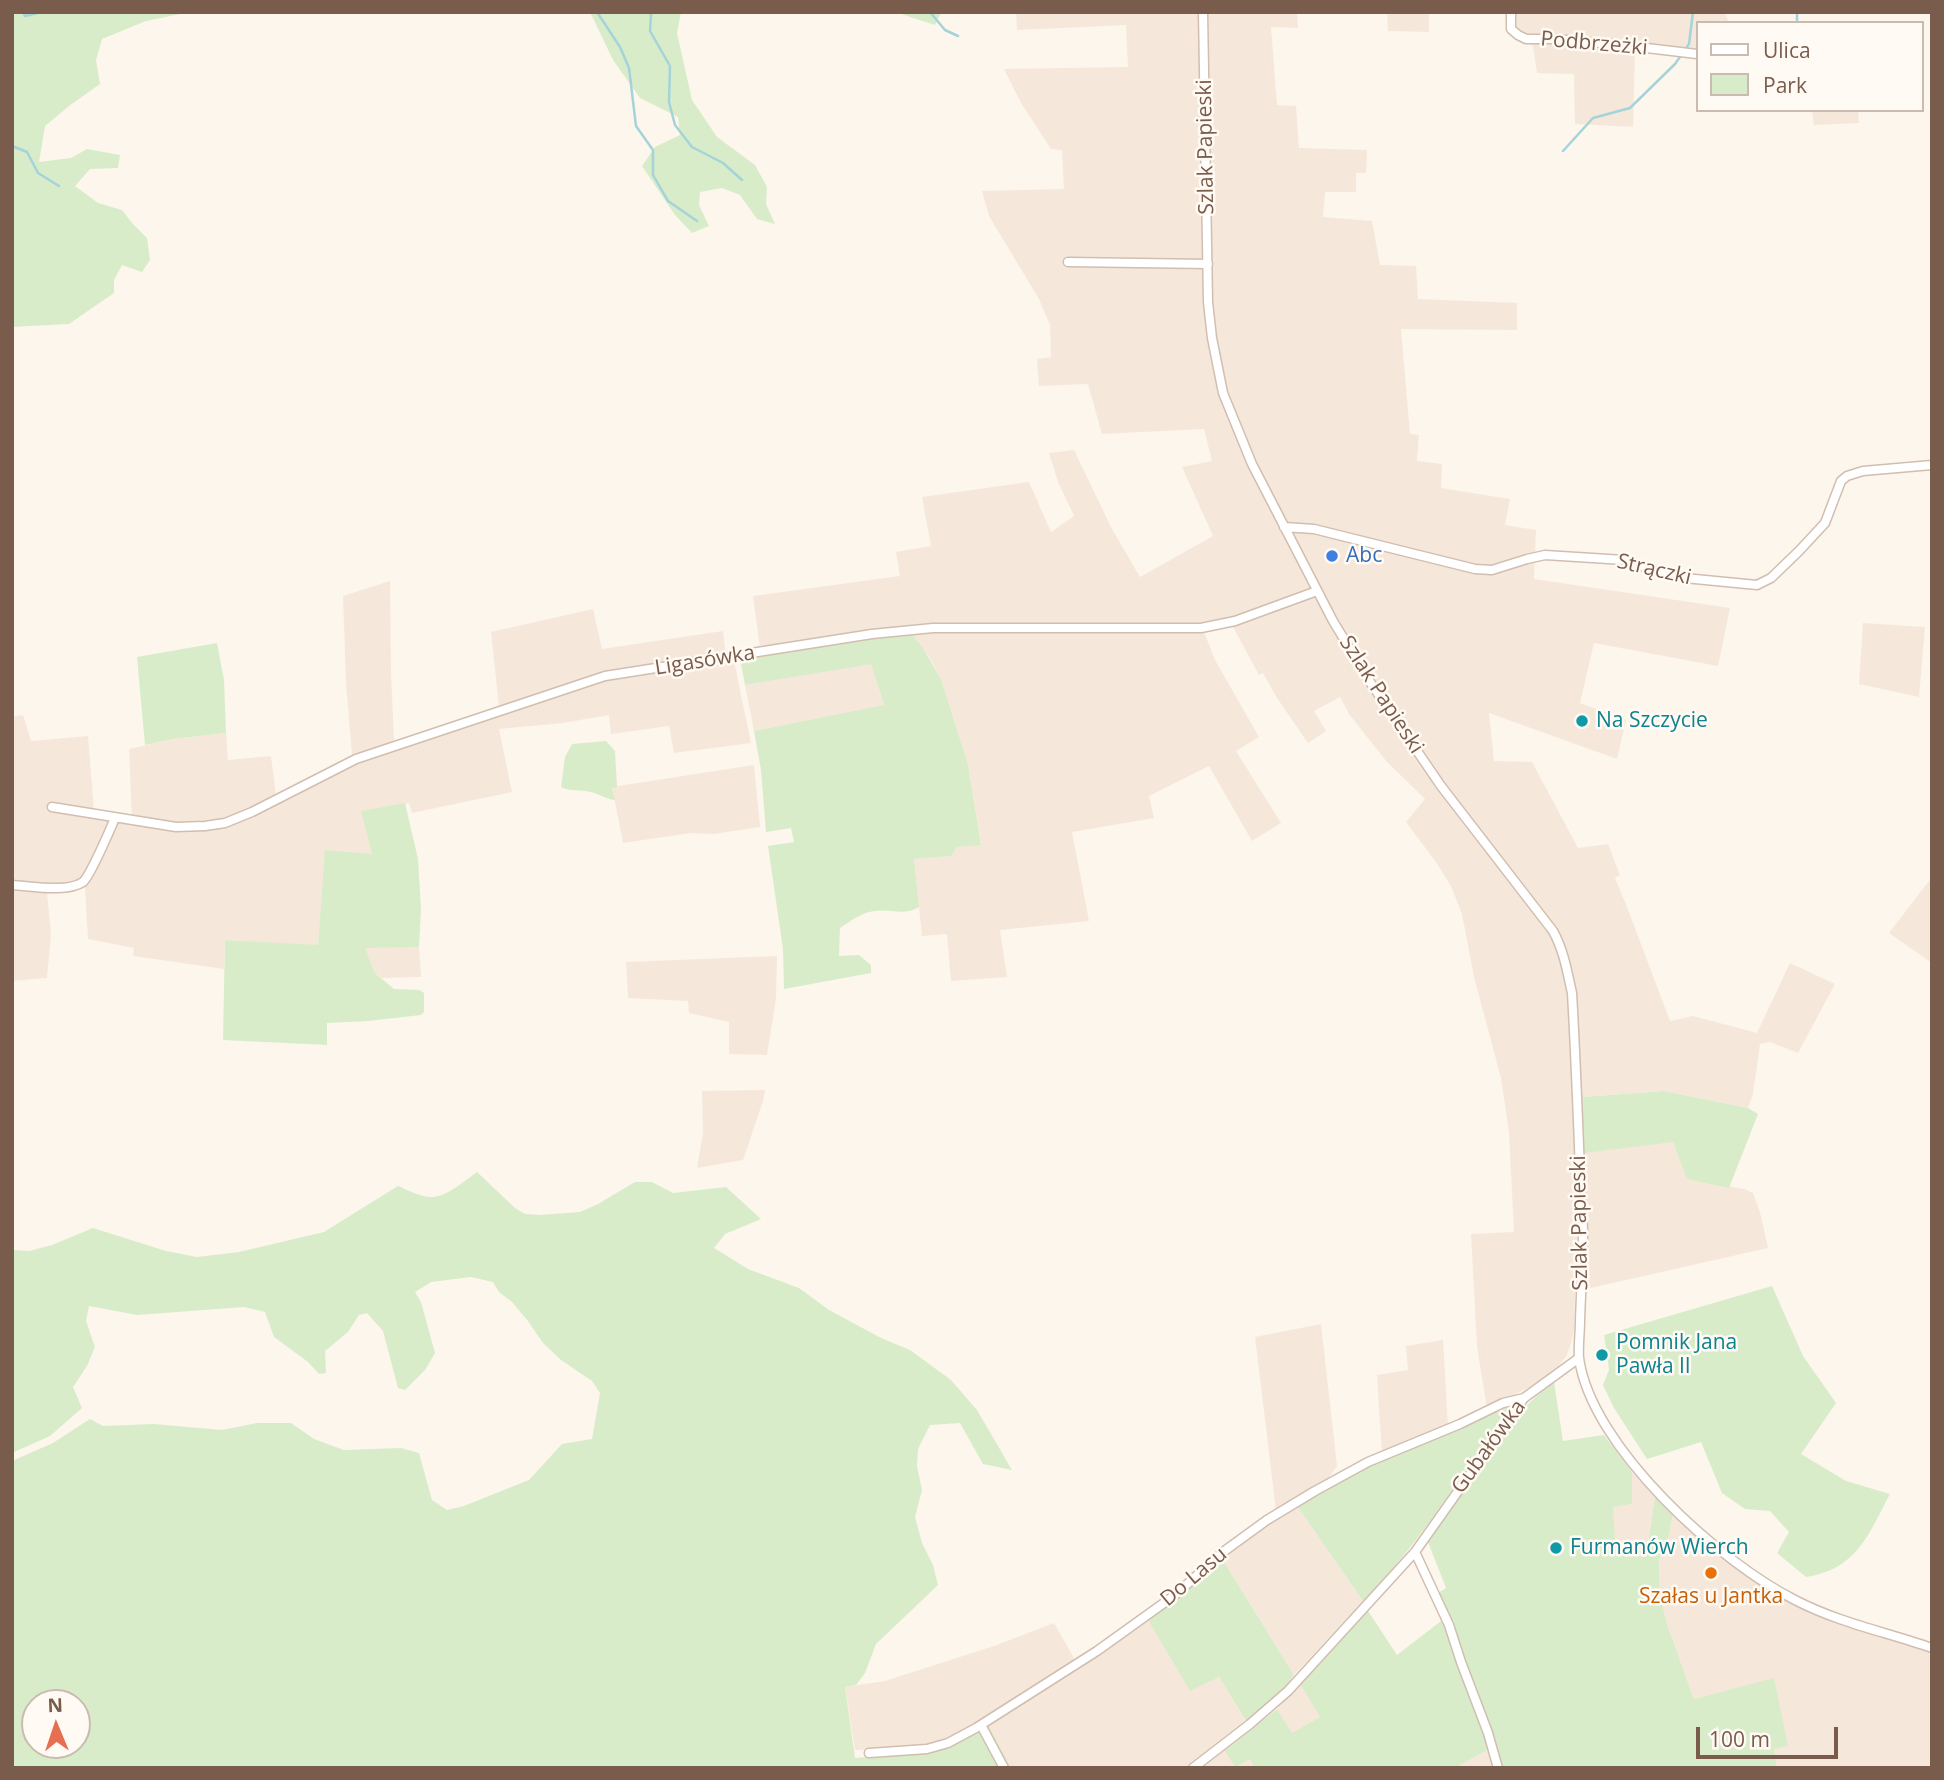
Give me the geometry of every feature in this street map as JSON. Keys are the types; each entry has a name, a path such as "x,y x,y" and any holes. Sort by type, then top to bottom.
{"street":[{"name":"Szlak Papieski","path":"1203,12 1209,315 1223,393 1252,464 1332,621 1441,786 1544,918 1561,946 1572,993 1583,1230 1579,1358"},
{"name":"Podbrzeżki","path":"1511,12 1511,29 1526,39 1590,41 1696,54"},
{"path":"1068,262 1208,264"},
{"name":"Strączki","path":"1284,527 1314,529 1475,569 1492,570 1545,555 1624,560 1674,578 1757,585 1771,578 1825,523 1841,481 1847,476 1863,471 1932,465"},
{"name":"Ligasówka","path":"52,807 176,827 205,827 225,823 252,812 356,759 605,676 933,628 1201,628 1235,621 1317,591"},
{"path":"12,885 64,887 82,883 90,873 116,818"},
{"path":"1579,1358 1593,1400 1623,1453 1698,1530 1741,1565 1794,1599 1841,1620 1932,1647"},
{"name":"Gubałówka","path":"1193,1768 1288,1691 1415,1552 1524,1398 1579,1358"},
{"name":"Do Lasu","path":"869,1753 927,1749 948,1743 1097,1651 1175,1595 1223,1552 1267,1520 1368,1462 1503,1403 1524,1398"},
{"path":"1415,1552 1449,1625 1498,1768"},
{"path":"981,1725 1004,1768"}],"shaded area":[{"path":"1016,12 1297,12 1298,28 1271,27 1277,105 1296,106 1299,148 1367,150 1366,173 1356,173 1356,192 1325,192 1323,217 1372,221 1380,265 1416,266 1418,299 1517,303 1517,330 1401,329 1410,434 1419,435 1417,461 1442,464 1441,488 1510,499 1505,525 1536,530 1534,579 1730,608 1718,666 1594,643 1580,703 1626,720 1617,759 1489,713 1494,761 1532,762 1578,848 1608,844 1620,875 1615,878 1670,1021 1693,1016 1757,1033 1790,963 1835,984 1798,1053 1770,1042 1760,1044 1753,1094 1748,1108 1664,1091 1582,1097 1673,1142 1688,1179 1753,1193 1768,1248 1575,1293 1571,1343 1567,1355 1554,1372 1487,1408 1477,1347 1471,1234 1514,1232 1509,1132 1501,1078 1474,977 1462,914 1451,886 1406,822 1425,799 1387,762 1349,714 1340,697 1314,711 1326,731 1308,743 1263,673 1259,675 1232,625 1204,632 1215,660 1259,737 1236,751 1281,823 1252,841 1209,766 1149,796 1154,818 1072,832 1089,921 1000,930 1007,977 951,981 947,934 922,936 914,859 951,856 957,847 981,844 968,764 941,679 932,662 923,648 864,639 761,656 753,596 900,576 896,552 931,546 922,497 1029,482 1051,532 1074,516 1058,482 1049,453 1074,450 1112,529 1140,577 1213,536 1182,467 1212,461 1204,429 1102,434 1088,384 1039,386 1037,359 1051,357 1050,325 1039,299 989,216 982,191 1064,189 1062,150 1051,149 1021,103 1004,69 1128,67 1126,25 1017,30"},
{"path":"1387,12 1429,12 1429,32 1388,31"},
{"path":"1506,12 1725,12 1728,21 1696,21 1696,57 1635,50 1633,127 1575,124 1574,74 1537,73 1533,46 1509,34"},
{"path":"1812,112 1858,112 1859,123 1814,125"},
{"path":"390,581 394,742 352,756 343,596"},
{"path":"593,609 602,649 723,631 726,656 605,671 499,707 491,632"},
{"path":"1863,623 1925,627 1919,697 1859,684"},
{"path":"734,661 751,743 674,753 669,726 611,734 609,715 563,723 499,729 512,792 412,813 409,803 362,811 372,854 323,885 318,946 225,940 224,969 133,956 134,948 88,939 85,886 47,892 51,934 47,978 12,981 12,717 23,715 31,741 88,736 94,811 132,818 129,749 173,739 226,733 228,760 271,756 276,796 350,765 572,689 609,679"},
{"path":"871,663 884,706 754,731 745,685"},
{"path":"754,765 760,827 623,843 612,787"},
{"path":"1932,877 1932,963 1889,933"},
{"path":"364,947 419,947 421,977 382,978 375,973"},
{"path":"777,956 776,999 767,1055 729,1054 729,1022 689,1013 688,1001 628,998 626,962"},
{"path":"765,1090 743,1160 697,1168 703,1133 702,1091"},
{"path":"1321,1324 1337,1466 1328,1479 1276,1511 1255,1337"},
{"path":"1443,1340 1448,1426 1382,1454 1377,1375 1408,1370 1406,1346"},
{"path":"1632,1472 1655,1497 1646,1557 1615,1555 1613,1507 1632,1504"},
{"path":"1297,1506 1363,1601 1294,1675 1221,1557"},
{"path":"1673,1514 1709,1546 1750,1576 1804,1609 1862,1632 1913,1643 1932,1652 1932,1768 1777,1768 1774,1749 1787,1746 1774,1679 1694,1699 1667,1624 1660,1596 1659,1559 1666,1550"},
{"path":"1147,1618 1219,1677 1251,1730 1226,1751 1250,1759 1254,1768 923,1768 901,1749 855,1750 845,1687 885,1681 994,1646 1054,1623 1079,1667"},
{"path":"1300,1684 1320,1717 1292,1734 1277,1709"},
{"path":"1489,1749 1495,1768 1455,1768"}],"green space":[{"path":"12,12 190,12 146,21 102,39 96,60 100,84 45,126 39,162 71,158 87,149 120,155 118,168 90,169 75,186 98,203 122,210 147,238 150,260 142,272 122,265 114,280 114,293 69,324 12,327"},
{"path":"590,12 681,12 677,33 692,100 717,137 755,165 767,187 766,204 775,224 757,219 740,195 722,188 700,192 699,205 709,226 692,233 675,215 642,166 655,147 680,135 678,117 640,98 613,60"},
{"path":"895,12 940,12 941,13 935,25"},
{"path":"911,634 923,648 941,679 968,764 981,845 957,847 951,856 914,859 919,907 914,910 870,912 840,928 839,956 859,955 871,965 871,973 784,989 783,949 768,846 794,842 791,828 766,832 761,770 754,731 884,705 871,664 745,685 742,660 864,639"},
{"path":"217,643 224,680 226,733 145,745 137,657"},
{"path":"606,741 615,751 617,787 612,788 615,800 591,792 561,787 565,757 572,744"},
{"path":"405,803 418,859 421,909 419,947 365,948 375,973 394,989 420,990 424,993 424,1012 421,1015 327,1023 327,1045 223,1040 225,940 318,945 325,850 372,854 361,811"},
{"path":"1664,1091 1748,1108 1758,1114 1729,1188 1687,1179 1673,1142 1584,1153 1582,1097"},
{"path":"477,1172 515,1208 525,1214 540,1215 580,1212 635,1182 652,1182 673,1193 726,1187 761,1219 725,1234 714,1248 748,1269 799,1288 829,1310 910,1350 951,1380 977,1410 1012,1470 983,1464 960,1423 930,1425 918,1449 917,1466 922,1490 915,1517 938,1585 876,1644 865,1673 856,1685 845,1687 855,1758 927,1752 988,1724 1011,1768 12,1768 12,1461 53,1443 90,1419 103,1426 154,1424 222,1430 257,1423 291,1423 314,1439 344,1450 401,1448 419,1453 432,1500 447,1510 529,1480 562,1444 592,1439 600,1393 592,1381 561,1360 543,1343 528,1321 512,1302 499,1292 493,1282 471,1277 431,1282 415,1292 421,1302 435,1353 425,1370 405,1390 398,1388 383,1331 367,1313 359,1315 348,1332 325,1351 326,1373 319,1374 308,1362 274,1337 265,1312 244,1307 137,1315 89,1306 86,1321 95,1347 87,1366 73,1387 82,1408 50,1436 12,1453 12,1250 29,1251 52,1245 93,1228 166,1251 197,1257 239,1252 324,1232 398,1186 431,1197 449,1192"},
{"path":"1772,1286 1803,1356 1836,1403 1801,1454 1846,1481 1890,1494 1867,1536 1849,1558 1823,1573 1806,1577 1777,1553 1789,1532 1770,1511 1745,1509 1722,1493 1701,1442 1647,1459 1614,1408 1603,1385 1609,1370 1604,1335"},
{"path":"1554,1382 1563,1441 1604,1435 1632,1472 1632,1504 1613,1507 1616,1554 1646,1557 1655,1497 1673,1514 1666,1550 1659,1559 1660,1596 1667,1624 1694,1699 1774,1678 1788,1746 1774,1749 1777,1768 1502,1768 1438,1593 1446,1588 1428,1542 1501,1435 1536,1397"},
{"path":"1508,1405 1511,1408 1499,1421 1418,1537 1363,1601 1297,1506 1342,1478"},
{"path":"1221,1557 1294,1675 1284,1689 1246,1721 1219,1677 1190,1691 1147,1618"},
{"path":"1368,1611 1397,1655 1445,1618 1489,1749 1455,1768 1254,1768 1250,1759 1235,1767 1225,1751 1277,1709 1292,1733 1320,1717 1300,1684"}],"waterway":[{"path":"23,12 25,16 42,12"},
{"path":"597,12 620,47 629,68 636,126 653,150 653,175 668,201 697,221"},
{"path":"649,12 650,31 670,66 669,102 675,125 692,147 723,163 742,180"},
{"path":"930,12 945,30 958,36"},
{"path":"1563,151 1593,118 1630,108 1675,64 1689,44 1693,12"},
{"path":"1797,12 1797,21"},
{"path":"12,146 27,152 38,173 59,186"}],"place":[{"name":"Abc","path":"1332,556"},
{"name":"Na Szczycie","path":"1582,721"},
{"name":"Pomnik Jana Pawła II","path":"1602,1355"},
{"name":"Furmanów Wierch","path":"1556,1548"},
{"name":"Szałas u Jantka","path":"1711,1573"}]}
